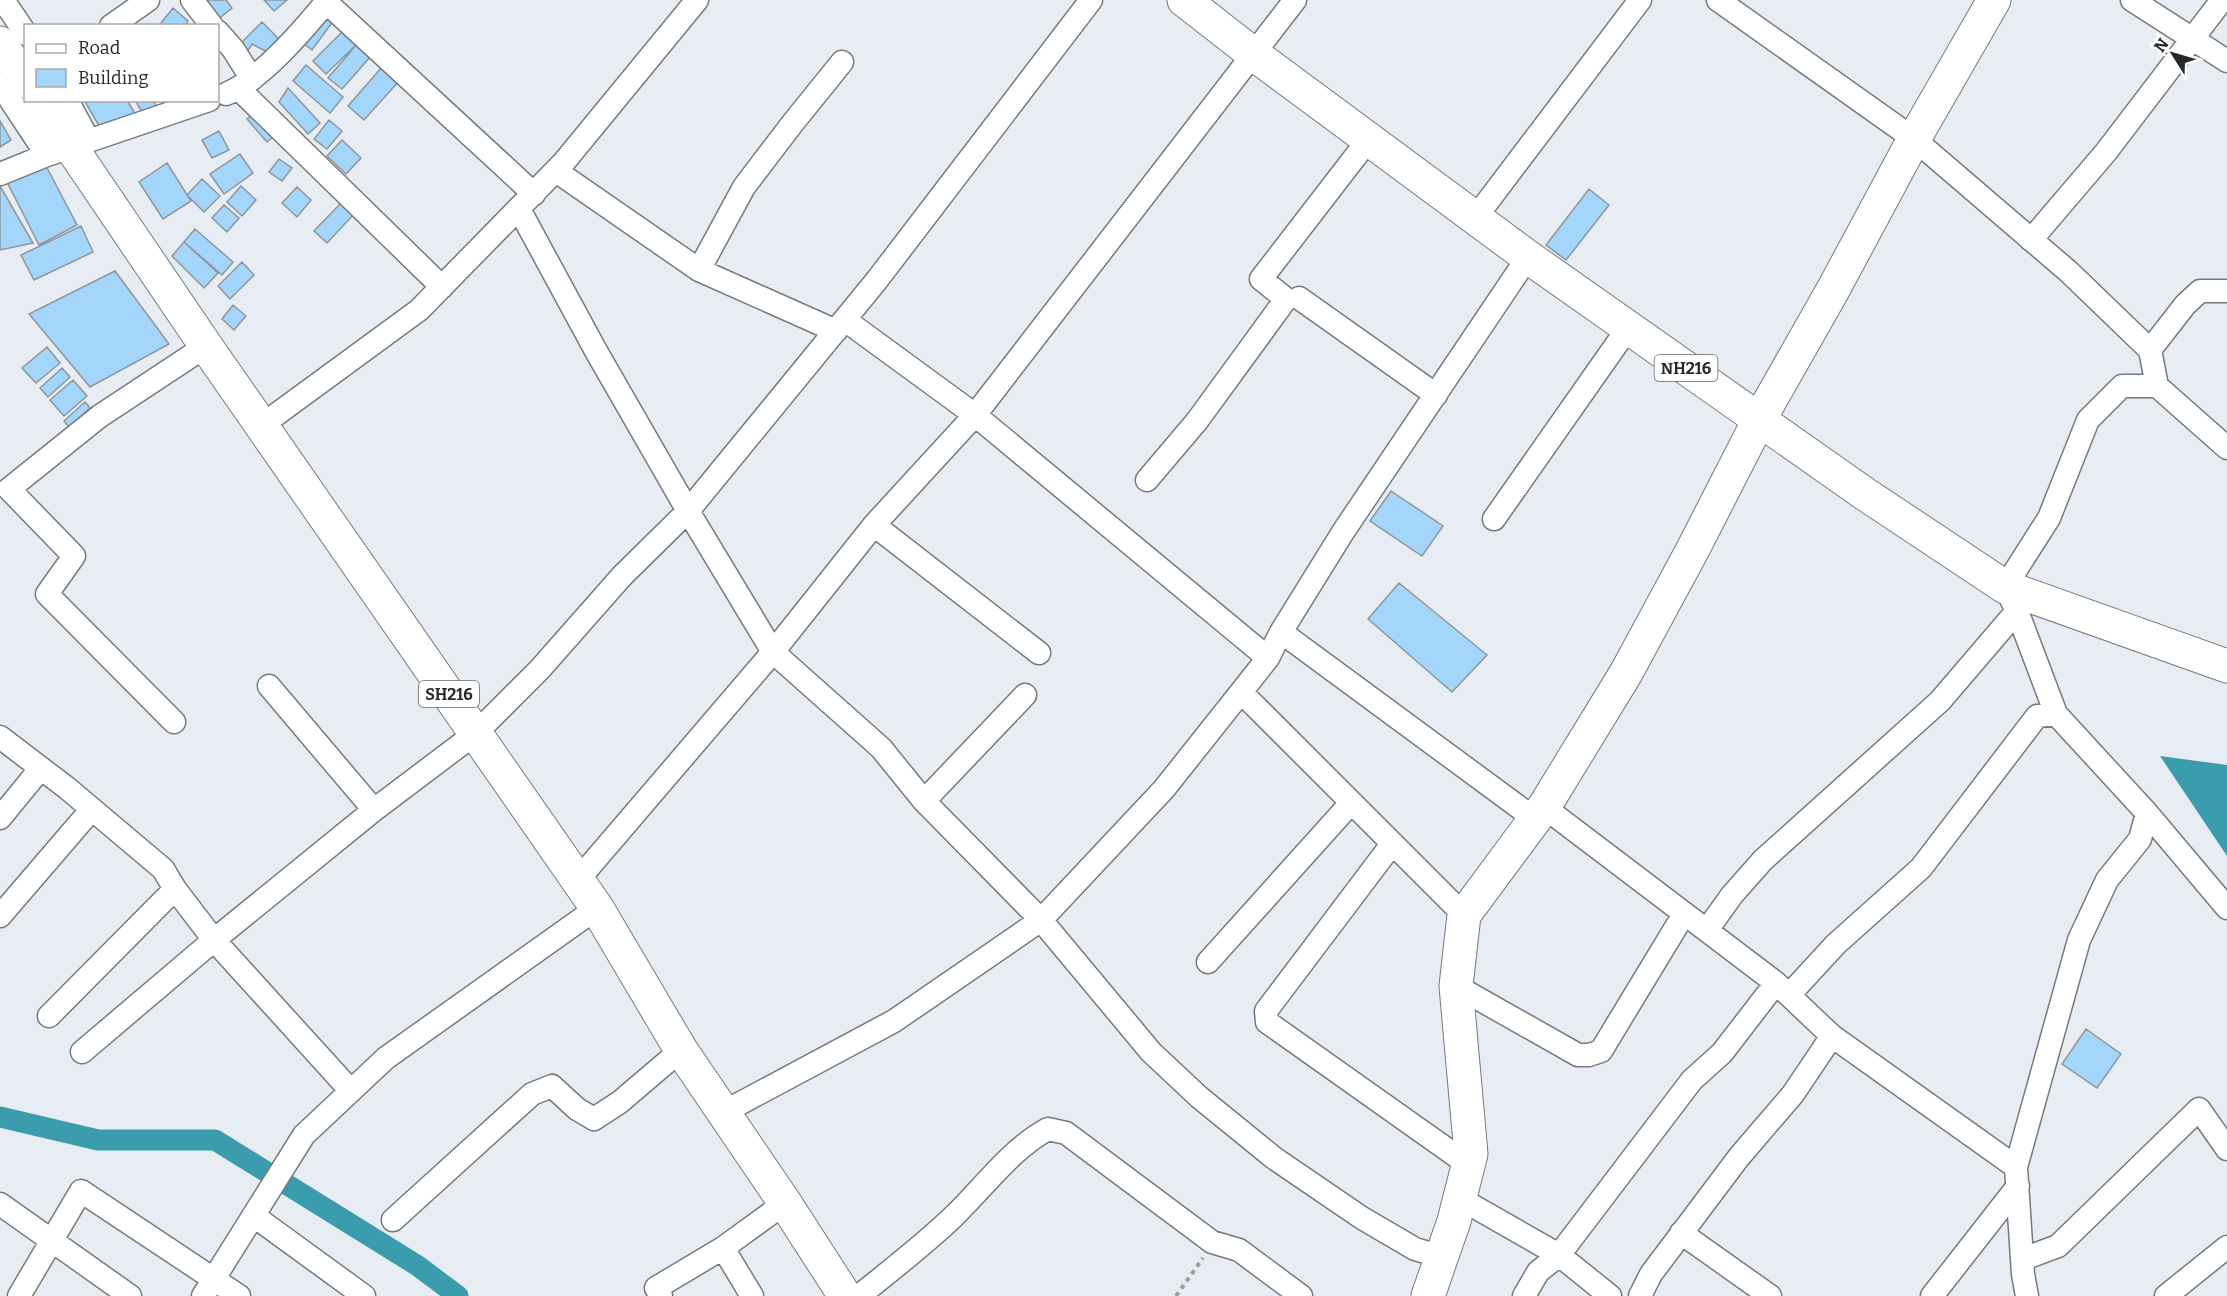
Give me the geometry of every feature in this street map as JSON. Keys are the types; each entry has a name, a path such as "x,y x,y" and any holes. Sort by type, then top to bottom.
{"main road":[{"name":"NH216","path":"1184,0 1528,257 2011,599 2227,666"},
{"path":"1428,1296 1454,1221 1471,1155 1456,986 1464,915 1539,813 1626,673 1694,549 1759,420 1834,288 1914,139 1994,0"},
{"path":"0,43 24,78"},
{"name":"SH216","path":"40,102 206,346 597,908 681,1050 845,1296"}],"street":[{"path":"3,0 24,31"},
{"path":"114,24 148,0"},
{"path":"192,0 210,24"},
{"path":"262,425 418,310 556,171 697,0"},
{"path":"82,1052 214,940 374,810 476,733 540,669 622,576 688,512 841,325 1091,0"},
{"path":"577,881 773,652 874,525 975,415 1295,0"},
{"path":"1476,217 1640,0"},
{"path":"1718,0 1914,139 2069,272 2150,350 2157,386 2227,448"},
{"path":"2132,0 2227,61"},
{"path":"2031,240 2106,152 2222,0"},
{"path":"219,97 246,84 283,49 327,1 526,201 596,351 688,512 773,652 881,748 924,801 1041,920 1150,1052 1199,1097 1274,1158 1362,1218 1415,1249 1442,1257"},
{"path":"219,33 232,49 246,84 442,286"},
{"path":"699,270 744,187 842,62"},
{"path":"0,84 70,148"},
{"path":"67,102 70,148"},
{"path":"0,174 202,102"},
{"path":"1147,480 1197,421 1286,299 1261,279 1369,139"},
{"path":"556,171 699,270 841,325 975,415 1268,658"},
{"path":"724,1112 894,1021 1041,920 1164,789 1268,658 1281,632 1343,532 1528,257"},
{"path":"2150,350 2200,291 2227,291"},
{"path":"1299,298 1436,395"},
{"path":"1494,519 1628,328"},
{"path":"174,722 47,594 74,556 9,489 100,416 206,346"},
{"path":"1707,930 1732,895 1763,860 1940,700 2011,599 2049,518 2088,420 2122,386 2157,386"},
{"path":"874,525 1039,653"},
{"path":"2011,599 2056,714 2147,813 2227,908"},
{"path":"1281,632 1707,930 1783,989 1832,1036 2017,1177"},
{"path":"269,686 374,810"},
{"path":"1241,692 1464,915"},
{"path":"924,801 1025,695"},
{"path":"1524,1296 1538,1272 1559,1255 1692,1080 1722,1053 1783,989 1921,868 2037,716 2056,714"},
{"path":"0,737 92,809 163,869 175,889 214,940 351,1091"},
{"path":"0,818 41,768"},
{"path":"1208,962 1351,803"},
{"path":"0,916 92,809"},
{"path":"2027,1296 2017,1177 2079,940 2107,880 2140,839 2147,813"},
{"path":"1392,844 1266,1011 1267,1022 1469,1164"},
{"path":"49,1016 175,889"},
{"path":"209,1287 304,1135 386,1058 597,908"},
{"path":"1456,986 1578,1055 1589,1055 1601,1051 1684,914"},
{"path":"1640,1296 1651,1274 1681,1233 1739,1157 1793,1094 1832,1036"},
{"path":"393,1220 531,1094 552,1086 577,1109 594,1119 620,1102 681,1050"},
{"path":"2023,1259 2058,1246 2199,1109 2227,1149"},
{"path":"859,1296 913,1253 954,1216 1002,1166 1048,1129 1066,1133 1212,1242 1239,1250 1301,1296"},
{"path":"1932,1296 2017,1177"},
{"path":"19,1296 81,1191 209,1287 239,1296"},
{"path":"1459,1198 1559,1255 1610,1296"},
{"path":"652,1293 723,1248 785,1203"},
{"path":"0,1204 130,1296"},
{"path":"254,1216 364,1296"},
{"path":"1681,1233 1770,1296"},
{"path":"2166,1296 2227,1247"},
{"path":"723,1248 752,1296"}],"path":[{"path":"1176,1296 1212,1242"}],"water":[{"path":"2160,756 2227,765 2227,856"}],"building":[{"path":"201,0 226,0 232,8 217,20"},
{"path":"264,0 287,0 274,11"},
{"path":"173,8 188,21 186,24 161,23"},
{"path":"321,10 334,20 312,50 299,40"},
{"path":"262,22 278,38 269,53 252,44 244,57 237,47"},
{"path":"344,30 357,44 326,74 313,61"},
{"path":"357,44 371,56 342,89 328,78"},
{"path":"306,65 343,97 330,113 293,81"},
{"path":"382,67 399,81 364,120 348,106"},
{"path":"288,88 320,123 308,134 279,102"},
{"path":"85,102 128,102 137,117 105,136"},
{"path":"136,102 154,102 157,107 146,119"},
{"path":"258,109 279,132 267,142 247,119"},
{"path":"329,120 342,131 327,149 314,139"},
{"path":"0,121 11,140 0,147"},
{"path":"219,131 229,150 212,158 202,140"},
{"path":"342,140 361,158 346,174 327,156"},
{"path":"240,154 253,173 224,194 210,174"},
{"path":"279,159 292,168 282,181 269,172"},
{"path":"44,162 77,225 39,245 7,182"},
{"path":"167,163 191,201 163,219 139,182"},
{"path":"202,179 220,196 204,212 187,195"},
{"path":"0,186 33,243 0,250"},
{"path":"241,186 256,200 242,216 227,202"},
{"path":"297,187 311,200 297,217 282,203"},
{"path":"1589,189 1609,205 1566,260 1546,245"},
{"path":"342,202 354,214 327,243 314,231"},
{"path":"224,205 239,218 227,232 212,218"},
{"path":"81,226 93,252 34,280 21,255"},
{"path":"195,229 233,262 222,275 184,242"},
{"path":"184,242 218,273 204,288 172,256"},
{"path":"242,262 254,275 230,299 218,286"},
{"path":"115,271 169,344 90,387 29,314"},
{"path":"233,305 246,316 234,330 222,319"},
{"path":"47,347 60,363 36,383 22,368"},
{"path":"62,368 70,377 48,397 40,388"},
{"path":"73,380 87,396 64,416 50,400"},
{"path":"85,402 90,408 69,427 64,421"},
{"path":"1391,491 1443,526 1422,556 1370,521"},
{"path":"1399,583 1487,655 1452,692 1368,619"},
{"path":"2086,1029 2121,1054 2097,1088 2062,1064"}],"waterway":[{"path":"0,1117 98,1140 215,1140 418,1266 458,1296"}]}
